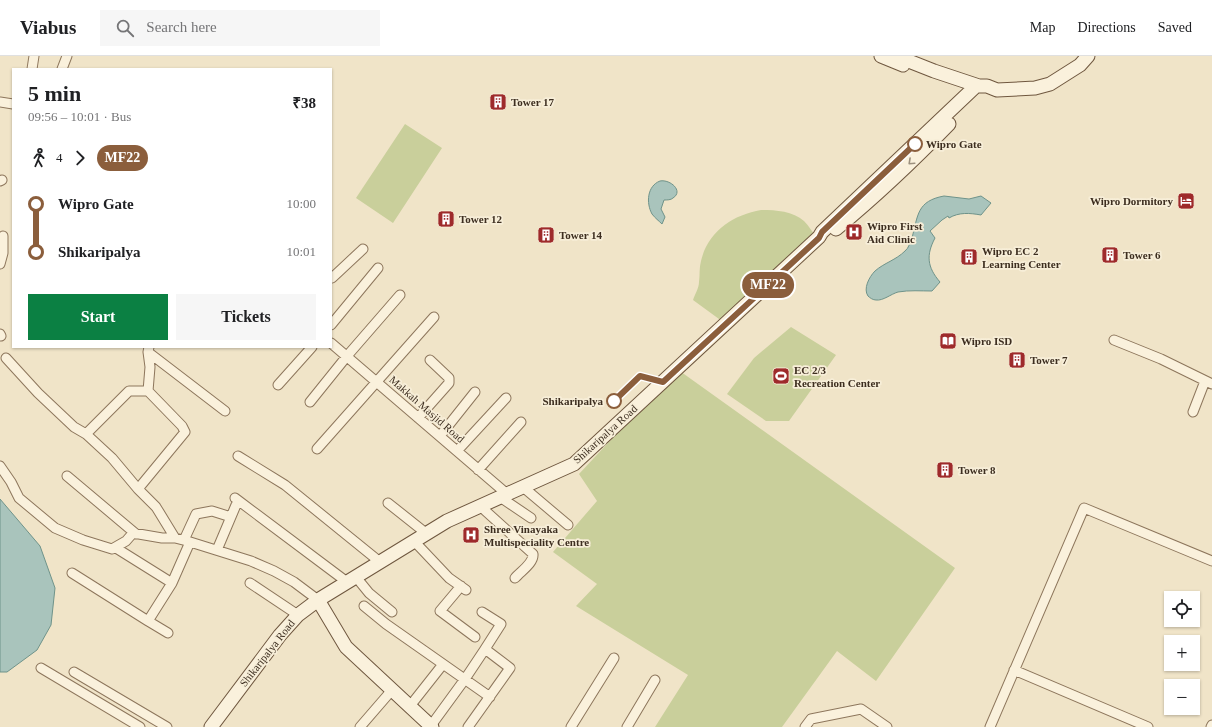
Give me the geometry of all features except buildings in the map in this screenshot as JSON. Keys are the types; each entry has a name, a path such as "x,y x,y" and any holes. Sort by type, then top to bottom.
{"street":[{"path":"32,68 34,56"},
{"path":"62,68 67,56"},
{"path":"881,56 977,89 987,86 997,90 1035,88 1050,84 1080,65 1088,56"},
{"path":"896,56 977,89"},
{"name":"Shikaripalya Road","path":"211,727 280,635 298,615 318,600 447,521 574,464 819,238 827,237 864,206 921,153 977,89"},
{"path":"0,102 12,104"},
{"path":"0,264 3,253 2,235 12,236"},
{"path":"332,278 363,249"},
{"path":"332,324 378,268"},
{"path":"310,402 347,356 400,295"},
{"path":"318,449 434,317"},
{"path":"1114,340 1161,359 1209,382 1193,412"},
{"name":"Makkah Masjid Road","path":"332,344 440,436 504,496 531,518"},
{"path":"278,385 311,348"},
{"path":"148,391 150,367 149,350"},
{"path":"149,350 225,411"},
{"path":"6,358 74,427 86,434 112,458 138,489 156,506 183,540"},
{"path":"418,418 449,383 450,378 430,360"},
{"path":"86,434 130,390 148,391 182,426 185,432 138,489"},
{"path":"440,436 475,392"},
{"path":"457,452 506,398"},
{"path":"478,470 521,422"},
{"path":"238,456 285,485 380,562"},
{"path":"0,466 11,482 19,498 55,528 112,550 126,541 133,534 136,534"},
{"path":"66,476 136,534 183,540 218,550 251,561 294,582 318,600 346,647 431,727 501,624 482,612"},
{"path":"523,487 568,525"},
{"path":"218,550 236,502 352,580 392,612"},
{"path":"388,503 427,534"},
{"path":"480,506 534,556 515,578"},
{"path":"990,727 1084,508 1212,561"},
{"path":"148,621 172,583 183,540 196,514 212,511 232,516"},
{"path":"414,541 450,578 463,588 440,611 475,638"},
{"path":"116,548 172,583"},
{"path":"72,573 168,633"},
{"path":"250,583 298,615"},
{"path":"364,606 386,624 490,697"},
{"path":"468,727 510,668 485,649"},
{"path":"571,727 614,658"},
{"path":"41,668 140,727"},
{"path":"410,706 440,668"},
{"path":"1014,670 1148,727"},
{"path":"74,672 167,727"},
{"path":"627,727 655,680"},
{"path":"360,727 392,690"},
{"path":"805,727 811,719 861,709 887,727"}],"green space":[{"path":"405,124 442,148 393,223 356,198"},
{"path":"761,210 778,211 795,215 808,225 818,239 724,325 719,319 693,300 698,289 700,266 704,250 709,241 723,226 741,216"},
{"name":"EC 2/3 Recreation Center","path":"791,327 836,355 789,421 766,421 727,394 754,358"},
{"path":"677,369 955,568 876,681 837,651 782,727 655,727 688,675 576,606 597,584 553,552 597,501 579,474"}],"water":[{"path":"660,181 668,182 674,186 677,192 672,199 664,200 661,209 665,217 662,224 652,214 648,200 652,187"},
{"path":"944,196 969,199 981,196 991,203 981,215 965,214 949,218 948,216 930,231 935,238 930,250 929,261 932,271 940,282 932,291 898,292 879,300 874,300 868,296 866,287 875,271 898,257 908,247 920,210 928,201"},
{"path":"0,499 40,546 55,588 51,625 37,650 7,672 0,672"}],"bus line":[{"name":"MF22","path":"614,401 640,376 663,382 819,238 822,232 915,144"}],"place":[{"name":"Tower 17","path":"498,102"},
{"name":"Wipro Gate","path":"915,144"},
{"name":"Wipro Dormitory","path":"1186,201"},
{"name":"Tower 12","path":"446,219"},
{"name":"Wipro First Aid Clinic","path":"854,232"},
{"name":"Tower 14","path":"546,235"},
{"name":"Tower 6","path":"1110,255"},
{"name":"Wipro EC 2 Learning Center","path":"969,257"},
{"name":"Wipro ISD","path":"948,341"},
{"name":"Tower 7","path":"1017,360"},
{"name":"EC 2/3 Recreation Center","path":"781,376"},
{"name":"Shikaripalya","path":"614,401"},
{"name":"Tower 8","path":"945,470"},
{"name":"Shree Vinayaka Multispeciality Centre","path":"471,535"}]}
